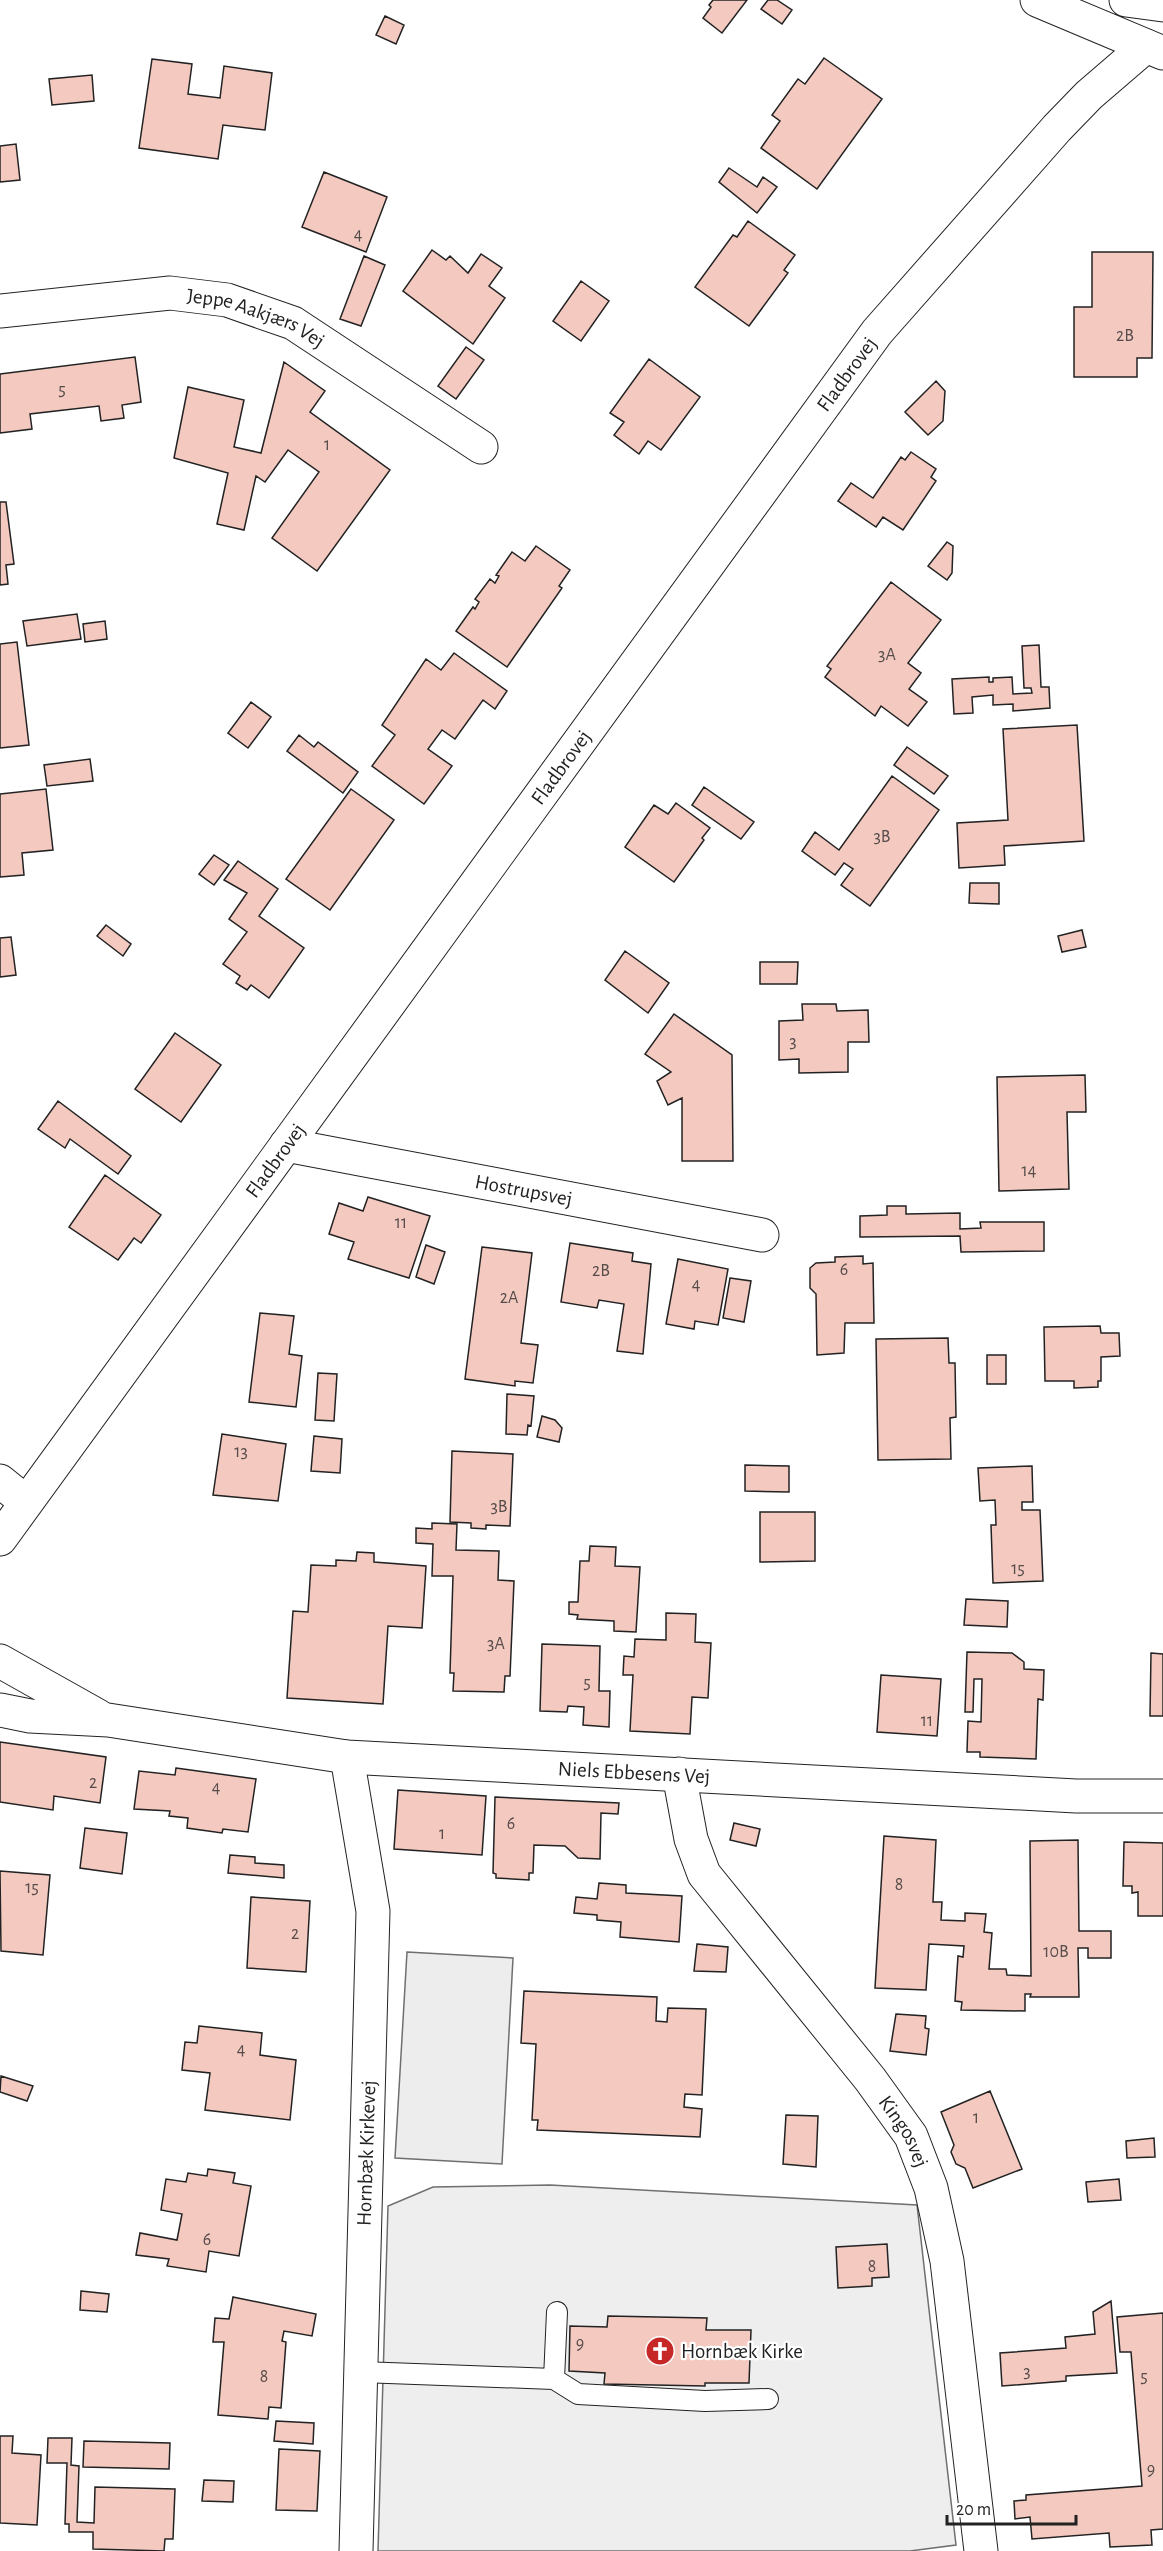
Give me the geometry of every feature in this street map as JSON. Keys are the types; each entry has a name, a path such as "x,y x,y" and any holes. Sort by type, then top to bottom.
{"street":[{"path":"1037,0 1159,43"},
{"path":"1126,0 1163,4"},
{"name":"Fladbrovej","path":"0,1539 878,332 1057,128 1089,95 1159,43"},
{"name":"Jeppe Aakjærs Vej","path":"0,311 170,293 227,300 293,322 481,447"},
{"name":"Hostrupsvej","path":"286,1145 762,1235"},
{"path":"0,1481 26,1502"},
{"name":"Niels Ebbesens Vej","path":"0,1661 108,1720"},
{"name":"Niels Ebbesens Vej","path":"0,1710 30,1716 108,1720 347,1757 1076,1796 1163,1797"},
{"name":"Hornbæk Kirkevej","path":"347,1757 373,1911 356,2551"},
{"name":"Kingosvej","path":"679,1774 691,1839 704,1874 870,2079 910,2136 923,2167 931,2188 947,2260 981,2551"}],"lane":[{"path":"554,2379 557,2312"},
{"path":"361,2372 554,2379 578,2394 705,2401 768,2399"}],"shaded area":[{"path":"407,1952 513,1958 502,2164 395,2158"},
{"path":"550,2185 917,2205 956,2545 910,2551 378,2551 388,2206 433,2187"}],"building":[{"path":"713,0 747,0 722,33 703,18"},
{"path":"768,0 777,0 792,10 782,24 761,9"},
{"path":"385,16 404,25 396,44 376,35"},
{"path":"824,58 882,99 817,189 761,148 780,121 772,115 798,79 805,84"},
{"path":"152,59 192,64 188,94 220,98 224,66 272,73 265,130 223,125 218,159 139,148"},
{"path":"92,75 94,101 52,105 49,79"},
{"path":"16,144 20,180 0,182 0,146"},
{"path":"729,168 757,187 763,177 777,187 757,213 719,182"},
{"path":"324,172 387,197 366,252 302,227"},
{"path":"748,221 795,255 784,270 788,273 749,326 695,287 733,235 737,237"},
{"path":"432,250 446,260 450,256 468,273 481,254 502,268 489,286 505,298 473,344 403,291"},
{"path":"1092,252 1153,252 1152,358 1137,358 1137,377 1074,377 1074,307 1092,307"},
{"path":"364,256 385,265 361,326 340,319"},
{"path":"581,281 609,301 581,341 553,321"},
{"path":"466,347 484,360 456,399 438,386"},
{"path":"135,357 141,402 122,405 124,418 101,421 99,406 30,414 32,429 0,433 0,374"},
{"path":"649,359 700,397 661,450 648,441 639,454 614,435 624,422 610,413"},
{"path":"284,362 325,391 310,412 390,470 317,571 272,538 319,472 288,450 265,482 256,476 244,530 217,524 228,473 174,458 188,387 244,400 234,447 261,453"},
{"path":"936,381 945,391 943,421 928,435 905,412"},
{"path":"911,452 936,469 931,477 936,481 903,530 883,517 876,527 838,501 851,483 873,498 901,457 905,460"},
{"path":"0,502 6,502 14,564 6,565 8,584 0,585"},
{"path":"947,542 953,546 952,573 947,580 928,566"},
{"path":"536,546 570,570 559,586 562,588 507,667 456,631 473,607 475,609 479,602 475,599 490,579 495,583 499,576 496,575 512,552 525,561"},
{"path":"891,582 941,620 908,663 921,673 909,689 927,702 908,726 881,706 875,716 825,677 831,669 827,666"},
{"path":"77,614 81,639 27,646 23,621"},
{"path":"105,621 107,639 85,642 83,624"},
{"path":"17,642 29,745 0,748 0,644"},
{"path":"1039,645 1041,687 1049,687 1050,708 1013,711 1013,704 993,705 993,695 972,697 973,713 954,714 952,679 989,677 989,682 993,682 993,678 1012,677 1013,694 1032,693 1031,688 1024,688 1022,646"},
{"path":"454,653 507,691 495,709 483,700 455,739 442,730 428,749 452,766 424,804 372,766 395,735 382,725 426,659 441,670"},
{"path":"251,702 271,717 248,748 228,733"},
{"path":"1077,725 1084,841 1004,846 1005,865 959,868 957,823 1008,820 1003,729"},
{"path":"299,735 314,747 318,742 358,772 343,793 287,751"},
{"path":"907,747 948,776 934,794 894,765"},
{"path":"90,759 93,781 47,786 44,765"},
{"path":"892,776 939,810 870,906 841,885 853,869 844,863 835,875 802,851 815,832 839,850"},
{"path":"704,787 754,822 741,839 692,805"},
{"path":"46,789 53,850 22,853 24,875 0,877 0,794"},
{"path":"351,789 394,820 330,910 286,879"},
{"path":"676,803 710,828 674,882 625,847 654,805 668,814"},
{"path":"214,855 229,865 214,885 199,874"},
{"path":"238,861 278,889 259,916 304,948 269,998 251,985 247,990 236,983 240,976 223,964 247,932 229,919 247,893 224,880"},
{"path":"970,883 999,883 999,904 969,903"},
{"path":"106,925 131,944 123,956 97,936"},
{"path":"1082,930 1086,947 1062,952 1058,936"},
{"path":"11,937 16,975 0,977 0,938"},
{"path":"625,951 669,983 648,1013 605,980"},
{"path":"760,962 798,962 797,984 760,984"},
{"path":"802,1004 836,1004 837,1011 868,1010 869,1042 848,1042 848,1072 799,1073 799,1059 779,1060 779,1021 803,1020"},
{"path":"674,1014 732,1055 733,1161 682,1161 682,1098 668,1105 657,1081 671,1072 645,1054"},
{"path":"175,1033 221,1065 181,1122 135,1089"},
{"path":"1085,1075 1086,1112 1067,1112 1069,1189 999,1191 997,1077"},
{"path":"58,1101 131,1156 118,1174 70,1139 65,1148 38,1129"},
{"path":"105,1175 161,1215 141,1243 134,1238 118,1260 69,1227"},
{"path":"368,1197 430,1216 409,1278 348,1259 354,1242 329,1234 339,1203 363,1211"},
{"path":"887,1206 906,1206 906,1214 960,1213 960,1229 981,1228 980,1222 1044,1222 1044,1251 961,1252 960,1236 860,1237 860,1216 887,1215"},
{"path":"570,1243 633,1253 632,1261 651,1264 643,1354 617,1351 624,1304 599,1300 597,1308 561,1302"},
{"path":"426,1245 445,1252 434,1284 416,1277"},
{"path":"482,1247 532,1253 521,1343 538,1345 533,1383 515,1381 515,1386 465,1379"},
{"path":"863,1256 863,1264 873,1263 874,1323 845,1323 844,1353 817,1355 816,1294 810,1288 810,1268 816,1263 835,1262 835,1257"},
{"path":"678,1259 728,1269 718,1325 695,1321 694,1329 666,1324"},
{"path":"730,1278 751,1281 744,1322 723,1318"},
{"path":"260,1313 294,1316 289,1354 302,1356 296,1407 249,1402"},
{"path":"1100,1326 1101,1333 1119,1333 1120,1356 1101,1357 1101,1381 1098,1381 1098,1387 1074,1388 1074,1381 1045,1381 1044,1327"},
{"path":"948,1338 949,1363 955,1363 956,1417 950,1418 951,1459 878,1460 876,1339"},
{"path":"987,1355 1006,1355 1006,1384 987,1384"},
{"path":"318,1373 337,1374 334,1421 315,1420"},
{"path":"507,1394 534,1396 531,1426 528,1425 527,1435 506,1434"},
{"path":"542,1416 555,1420 562,1428 559,1442 537,1437"},
{"path":"222,1434 286,1444 278,1501 213,1495"},
{"path":"314,1436 342,1439 340,1473 311,1471"},
{"path":"452,1451 513,1454 510,1526 486,1525 486,1529 471,1528 471,1523 450,1522"},
{"path":"745,1465 789,1466 789,1492 745,1491"},
{"path":"1032,1466 1033,1502 1022,1502 1022,1510 1040,1510 1043,1581 993,1583 991,1525 996,1525 995,1500 980,1501 978,1468"},
{"path":"760,1512 815,1512 815,1561 760,1562"},
{"path":"432,1523 457,1524 456,1550 499,1551 498,1580 514,1581 510,1676 505,1676 504,1692 453,1691 454,1673 450,1673 453,1576 432,1576 433,1544 416,1543 416,1528 432,1529"},
{"path":"590,1546 616,1547 615,1566 640,1567 636,1632 614,1631 614,1621 577,1619 578,1615 569,1614 569,1602 578,1602 580,1561 589,1561"},
{"path":"357,1552 374,1553 374,1562 426,1566 422,1628 388,1626 383,1704 287,1698 293,1611 308,1612 311,1565 336,1566 336,1560 356,1561"},
{"path":"966,1599 1008,1601 1007,1627 964,1625"},
{"path":"666,1613 696,1614 695,1642 711,1643 708,1698 692,1697 690,1734 630,1731 633,1675 623,1675 624,1656 634,1657 635,1639 666,1640"},
{"path":"542,1644 600,1646 599,1691 610,1691 609,1727 583,1725 584,1707 568,1706 567,1712 540,1711"},
{"path":"967,1652 1012,1653 1024,1662 1024,1669 1044,1670 1043,1700 1038,1699 1036,1759 980,1757 980,1752 967,1752 968,1721 981,1722 982,1679 974,1679 973,1712 965,1712"},
{"path":"1151,1653 1163,1654 1163,1716 1150,1716"},
{"path":"881,1675 941,1679 937,1736 877,1732"},
{"path":"0,1742 106,1757 100,1803 54,1796 53,1810 0,1802"},
{"path":"176,1768 256,1779 248,1832 223,1829 222,1833 187,1828 188,1818 169,1816 170,1811 134,1809 139,1771 175,1775"},
{"path":"398,1790 486,1796 482,1855 394,1849"},
{"path":"495,1797 619,1803 618,1814 601,1813 600,1859 578,1858 565,1846 534,1845 533,1873 529,1873 529,1880 496,1878 496,1874 493,1873"},
{"path":"734,1823 760,1829 756,1846 730,1840"},
{"path":"85,1828 127,1833 122,1874 80,1868"},
{"path":"884,1836 936,1840 933,1902 942,1902 941,1920 965,1921 965,1913 986,1914 984,1932 992,1933 989,1969 1006,1969 1007,1975 1031,1976 1030,1841 1078,1840 1079,1931 1111,1931 1111,1958 1088,1958 1088,1948 1078,1948 1079,1997 1030,1997 1031,1994 1025,1994 1025,2011 961,2010 962,2002 955,2001 958,1956 963,1957 964,1946 929,1944 926,1990 875,1988"},
{"path":"1124,1842 1163,1843 1163,1916 1138,1916 1138,1892 1132,1893 1132,1886 1123,1886"},
{"path":"230,1855 255,1857 255,1863 284,1865 284,1878 228,1873"},
{"path":"0,1871 50,1875 43,1955 1,1951"},
{"path":"599,1883 626,1885 626,1893 682,1896 679,1942 620,1937 621,1922 597,1920 597,1915 574,1913 576,1897 597,1899"},
{"path":"251,1897 310,1901 306,1972 247,1968"},
{"path":"697,1944 728,1947 726,1972 694,1971"},
{"path":"524,1991 657,1997 656,2021 667,2022 668,2008 706,2009 702,2095 685,2094 684,2107 702,2109 700,2137 537,2130 538,2120 532,2120 536,2044 521,2043"},
{"path":"896,2014 926,2016 925,2028 929,2029 926,2055 890,2051"},
{"path":"199,2026 262,2033 260,2055 296,2060 290,2120 205,2110 210,2073 182,2070 185,2042 197,2043"},
{"path":"1,2076 33,2086 27,2101 0,2092"},
{"path":"990,2091 1022,2169 973,2188 965,2168 956,2164 951,2152 954,2145 941,2112"},
{"path":"786,2115 818,2116 816,2167 783,2164"},
{"path":"1154,2138 1155,2157 1127,2158 1126,2141"},
{"path":"208,2169 235,2173 233,2183 251,2186 239,2256 209,2251 206,2272 167,2266 169,2259 136,2255 140,2233 177,2240 182,2214 161,2210 166,2179 186,2182 188,2173 207,2176"},
{"path":"1119,2179 1121,2200 1088,2202 1086,2182"},
{"path":"887,2244 889,2277 872,2278 872,2286 838,2288 836,2247"},
{"path":"81,2291 109,2294 107,2312 80,2310"},
{"path":"233,2297 316,2314 312,2336 284,2331 282,2341 286,2342 281,2408 269,2407 268,2419 218,2415 224,2342 213,2342 215,2318 229,2319"},
{"path":"1111,2301 1117,2373 1066,2376 1066,2381 1002,2386 1000,2353 1066,2348 1065,2337 1095,2334 1093,2312"},
{"path":"1163,2313 1163,2529 1151,2530 1152,2545 1110,2547 1109,2533 1032,2539 1030,2517 1015,2519 1014,2501 1026,2500 1026,2495 1142,2486 1131,2352 1120,2352 1117,2317"},
{"name":"Hornbæk Kirke","path":"608,2316 707,2318 706,2330 751,2330 749,2383 705,2383 705,2386 604,2384 605,2373 569,2371 570,2326 607,2327"},
{"path":"276,2421 314,2423 313,2444 274,2441"},
{"path":"0,2436 13,2436 12,2453 41,2455 37,2525 0,2523"},
{"path":"48,2438 72,2438 71,2465 79,2466 77,2522 94,2523 95,2487 175,2489 173,2539 165,2539 164,2551 93,2549 93,2532 69,2532 69,2524 65,2524 67,2463 47,2463"},
{"path":"84,2441 170,2443 169,2469 83,2467"},
{"path":"279,2449 320,2451 317,2511 276,2510"},
{"path":"204,2480 234,2481 233,2502 202,2501"}],"place":[{"name":"Hornbæk Kirke","path":"660,2351"}]}
